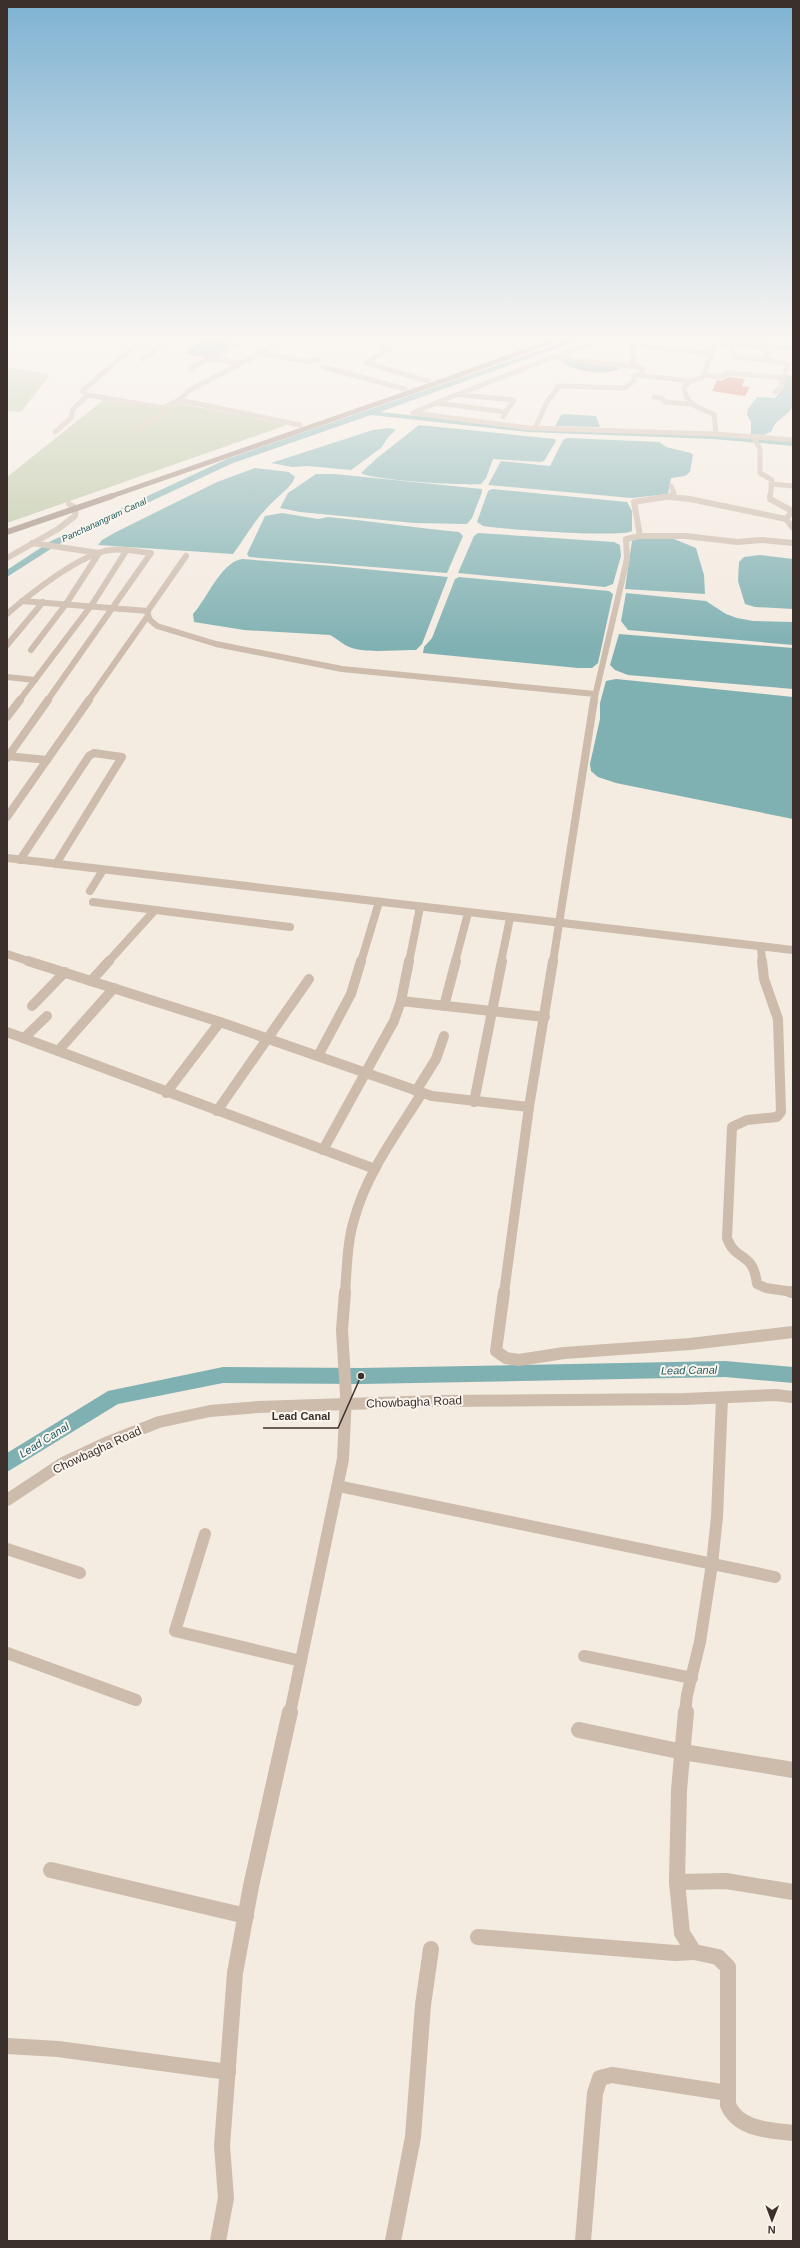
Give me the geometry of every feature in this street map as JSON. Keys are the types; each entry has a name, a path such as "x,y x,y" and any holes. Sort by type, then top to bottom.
{"main road":[{"path":"114,488 256,440"},
{"path":"7,532 272,440"},
{"path":"7,528 79,500"}],"street":[{"path":"756,440 760,473 770,478 772,484 770,498 792,511 786,519"},
{"path":"772,484 793,486"},
{"path":"669,497 674,493 671,486"},
{"path":"640,536 634,502 669,497 690,499 707,504 786,519 793,528"},
{"path":"7,558 68,522 75,516 76,508 69,504"},
{"path":"793,543 761,540 737,542 697,537 640,536 629,538 625,543 627,558 605,659 595,694 558,923 545,1017 529,1106 496,1351 506,1358 519,1360 564,1353 690,1344 793,1332"},
{"path":"32,543 99,553"},
{"path":"7,614 22,601 99,553 109,550 151,553 114,608 7,757"},
{"path":"7,717 91,606 126,551"},
{"path":"31,650 66,604 99,553"},
{"path":"7,817 148,614 186,556"},
{"path":"22,601 114,608 148,614 157,626 216,644 342,669 595,694"},
{"path":"7,645 43,602"},
{"path":"8,678 35,680"},
{"path":"20,860 88,756 94,753 122,757 56,864"},
{"path":"7,757 46,760"},
{"path":"7,858 793,950"},
{"path":"90,891 103,870"},
{"path":"93,902 290,927"},
{"path":"318,1056 351,994 379,902"},
{"path":"323,1150 388,1033 401,1002 420,907"},
{"path":"91,980 155,910"},
{"path":"444,1006 468,913"},
{"path":"474,1102 493,1012 510,918"},
{"path":"760,946 764,979 778,1019 781,1112 778,1117 745,1119 737,1122 732,1127 727,1238 729,1247 734,1253 753,1264 756,1272 757,1284 766,1288 793,1292"},
{"path":"7,954 268,1038 419,1092 474,1102 529,1106"},
{"path":"32,1006 65,972"},
{"path":"217,1111 309,979"},
{"path":"58,1051 114,988"},
{"path":"401,1002 545,1017"},
{"path":"24,1038 47,1016"},
{"path":"166,1093 220,1022"},
{"path":"7,1032 166,1093 375,1169"},
{"path":"218,2241 226,2198 222,2146 235,1973 343,1459 346,1400 343,1299 354,1219 375,1169 419,1092 436,1059 444,1036"},
{"name":"Chowbagha Road","path":"7,1500 63,1463 159,1422 210,1410 346,1400 722,1398 775,1395 793,1397"},
{"path":"694,1952 682,1933 677,1882 679,1790 687,1696 700,1642 712,1564 717,1517 722,1398"},
{"path":"338,1486 775,1577"},
{"path":"205,1534 175,1631 301,1661"},
{"path":"7,1549 80,1573"},
{"path":"7,1653 136,1700"},
{"path":"584,1656 692,1678"},
{"path":"580,1730 683,1752 793,1770"},
{"path":"51,1870 246,1916"},
{"path":"677,1882 726,1881 793,1892"},
{"path":"478,1937 675,1953 694,1952 718,1957 728,1967 728,2093 730,2114 739,2122 793,2133"},
{"path":"393,2241 413,2137 423,2004 431,1949"},
{"path":"7,2046 58,2049 228,2072"},
{"path":"583,2241 595,2093 600,2078 612,2075 728,2093"}],"green space":[{"path":"53,440 244,440 7,523 7,477"}],"water":[{"path":"342,440 386,440 381,448 351,470 307,466 292,467 271,463"},
{"path":"400,440 556,441 544,461 541,462 493,459 486,478 481,484 399,480 368,476 361,473"},
{"path":"563,440 659,442 666,447 691,453 693,455 690,472 685,476 671,478 668,494 632,498 488,485 501,461 550,466"},
{"path":"255,468 289,472 295,477 290,486 258,518 233,554 98,545 102,540 116,532 217,482"},
{"path":"316,474 335,474 482,489 482,492 472,518 467,524 414,523 300,512 280,508 288,493"},
{"path":"492,489 627,502 632,511 632,531 607,534 536,531 483,526 477,522 488,491"},
{"path":"282,513 318,519 328,517 459,532 463,536 447,573 249,557 247,554 265,516"},
{"path":"478,533 614,542 620,545 621,556 613,584 605,587 458,573 474,536"},
{"path":"635,538 674,539 696,548 704,575 705,594 625,589 632,541"},
{"path":"760,555 793,559 793,609 755,607 745,604 738,581 739,562 744,557"},
{"path":"242,559 448,577 422,644 416,650 370,651 352,648 330,635 244,630 194,622 193,614 221,574 234,562"},
{"path":"459,577 609,591 613,594 598,663 592,668 578,668 423,653 424,647 432,638 455,579"},
{"path":"626,593 706,601 726,614 753,621 793,622 793,645 628,630 621,621"},
{"path":"619,634 793,648 793,689 628,675 615,670 610,665"},
{"path":"616,679 793,697 793,819 616,783 598,777 591,771 590,764 600,719 600,703 606,681"}],"waterway":[{"name":"Panchanangram Canal","path":"7,574 54,543 230,461 292,440"},
{"path":"746,440 793,444"},
{"name":"Lead Canal","path":"7,1463 114,1397 223,1375 361,1376 725,1369 793,1375"}],"place":[{"name":"Lead Canal","path":"361,1376"}]}
